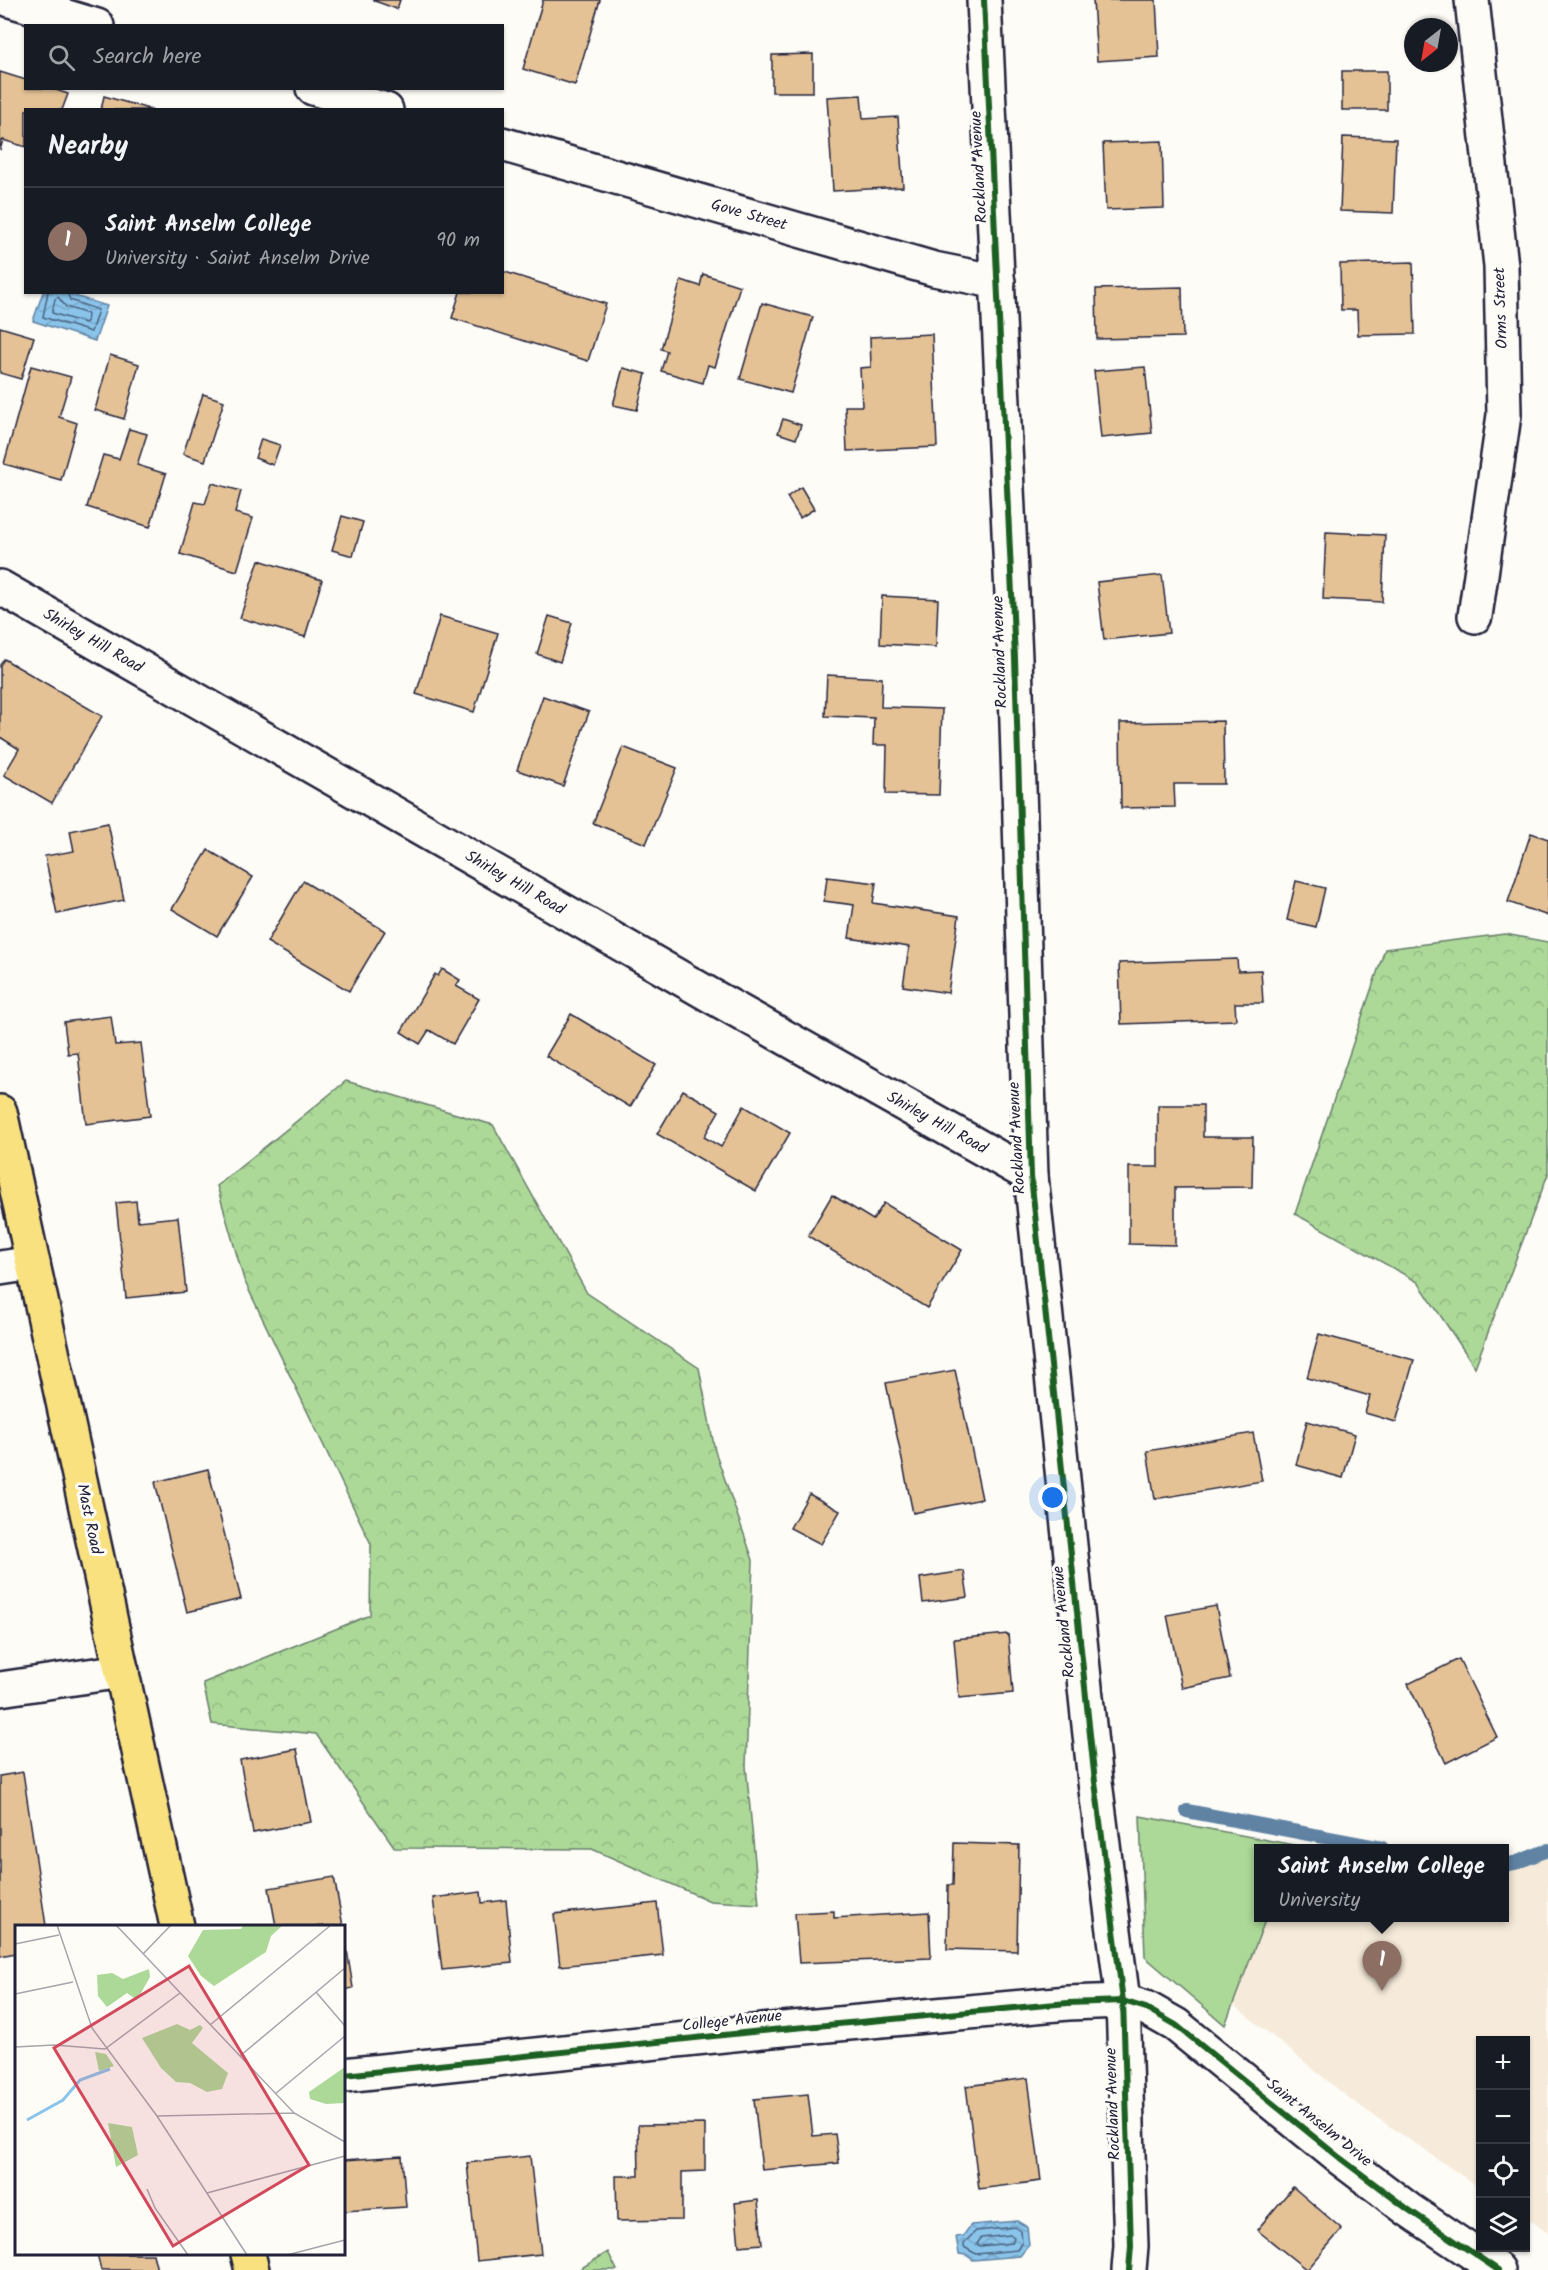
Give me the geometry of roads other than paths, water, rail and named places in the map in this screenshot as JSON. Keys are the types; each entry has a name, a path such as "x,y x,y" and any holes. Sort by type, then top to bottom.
{"main road":[{"name":"Mast Road","path":"0,1112 177,1925"},
{"path":"248,2255 252,2270"}],"street":[{"path":"9,0 90,24"},
{"name":"Rockland Avenue","path":"984,0 1015,658 1031,1176 1095,1782 1123,2001 1131,2246 1129,2270"},
{"name":"Orms Street","path":"1472,0 1501,266 1504,415 1475,616"},
{"path":"320,90 379,108"},
{"name":"Gove Street","path":"504,145 934,269 998,282"},
{"name":"Shirley Hill Road","path":"0,588 710,995 1031,1176"},
{"path":"0,1268 33,1263"},
{"path":"0,1689 122,1671"},
{"name":"College Avenue","path":"345,2075 772,2030 1068,2003 1123,2001"},
{"name":"Saint Anselm Drive","path":"1123,2001 1146,2008 1176,2025 1340,2158 1409,2210 1497,2270"}],"water":[{"path":"42,294 68,294 107,306 95,341 33,321"},
{"path":"1017,2221 1027,2227 1029,2245 1020,2256 973,2260 966,2255 959,2254 956,2237 963,2236 971,2225"}],"waterway":[{"path":"1187,1811 1361,1844"},
{"path":"1509,1864 1548,1850"}],"place":[{"name":"Saint Anselm College","path":"1382,1991"}]}
